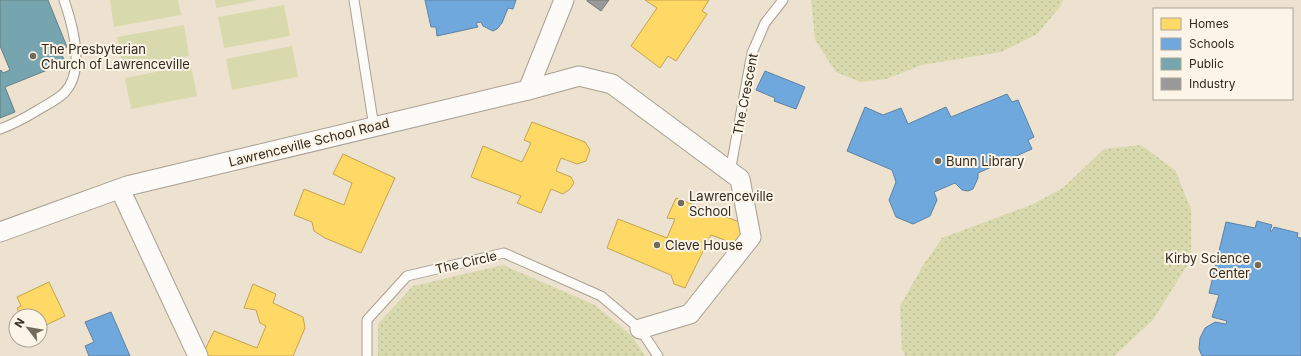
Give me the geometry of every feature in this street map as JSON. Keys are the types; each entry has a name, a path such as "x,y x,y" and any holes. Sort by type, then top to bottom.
{"street":[{"path":"528,90 564,0"},
{"name":"Lawrenceville School Road","path":"0,232 120,189 528,90 579,76 612,84 740,180 751,237 690,314 640,329"},
{"path":"120,189 198,356"}],"lane":[{"path":"0,130 15,124 44,107 63,94 71,83 76,70 73,25 64,0"},
{"path":"354,0 374,127"},
{"name":"The Crescent","path":"730,172 752,52 764,23 783,0"},
{"name":"The Circle","path":"367,356 367,320 407,276 504,253 601,296 640,329 658,356"}],"green space":[{"path":"110,0 178,0 181,15 114,27"},
{"path":"215,0 258,0 216,8"},
{"path":"811,0 1063,0 1060,7 1037,34 1001,52 922,65 886,79 860,82 836,72 815,40"},
{"path":"284,5 290,36 224,48 218,17"},
{"path":"184,25 189,56 123,68 117,37"},
{"path":"292,46 298,77 232,90 226,59"},
{"path":"191,65 197,96 131,109 125,78"},
{"path":"1141,145 1175,170 1191,209 1191,259 1153,320 1114,356 905,356 902,349 900,306 922,267 942,238 1031,205 1063,188 1104,149"},
{"path":"503,265 595,305 632,336 645,356 378,356 378,324 413,286"}],"building: Homes":[{"path":"645,0 709,0 702,11 707,14 676,61 668,56 660,68 631,46 657,8"},
{"path":"532,122 585,142 590,150 586,161 577,164 561,158 556,171 571,177 574,183 570,189 563,194 551,189 541,213 517,203 521,196 471,177 483,146 522,162 531,143 524,140"},
{"path":"343,154 395,178 361,253 325,238 314,231 312,222 294,215 304,189 344,205 352,183 333,174"},
{"name":"Cleve House","path":"676,198 742,223 744,233 735,242 730,242 711,235 685,288 674,284 671,275 607,248 618,219 667,238 675,219 667,218"},
{"path":"49,282 65,316 48,324 48,308 17,308 21,306 17,297"},
{"path":"253,284 276,294 273,303 303,317 305,328 293,356 202,356 214,331 257,348 266,326 260,323 256,310 244,308"}],"building: Schools":[{"path":"425,0 516,0 513,9 508,8 502,23 493,31 483,26 481,22 476,23 478,27 437,36 436,27 431,27"},
{"path":"765,71 805,87 796,109 774,101 775,98 756,90"},
{"name":"Bunn Library","path":"1007,94 1012,102 1018,100 1034,137 1028,140 1032,149 978,173 978,178 973,189 968,191 962,190 955,183 934,192 937,200 930,216 913,224 896,217 889,200 896,182 892,170 847,151 865,107 883,115 901,108 908,124 946,107 951,117"},
{"name":"Kirby Science Center","path":"1257,221 1272,225 1270,231 1272,231 1274,227 1298,233 1297,237 1301,238 1301,356 1202,356 1199,349 1200,338 1205,328 1215,322 1226,324 1227,321 1212,317 1219,295 1209,293 1226,222 1255,228"},
{"path":"111,312 130,356 89,356 85,346 94,342 85,322"}],"building: Public":[{"name":"The Presbyterian Church of Lawrenceville","path":"0,0 48,0 67,47 60,49 65,63 5,87 15,112 0,118 0,71 1,70 3,73 10,70 0,46"}],"building: Industry":[{"path":"587,0 609,0 601,11"}],"place":[{"name":"The Presbyterian Church of Lawrenceville","path":"33,56"},
{"name":"Bunn Library","path":"938,161"},
{"name":"Lawrenceville School","path":"681,203"},
{"name":"Cleve House","path":"657,245"},
{"name":"Kirby Science Center","path":"1258,265"}]}
